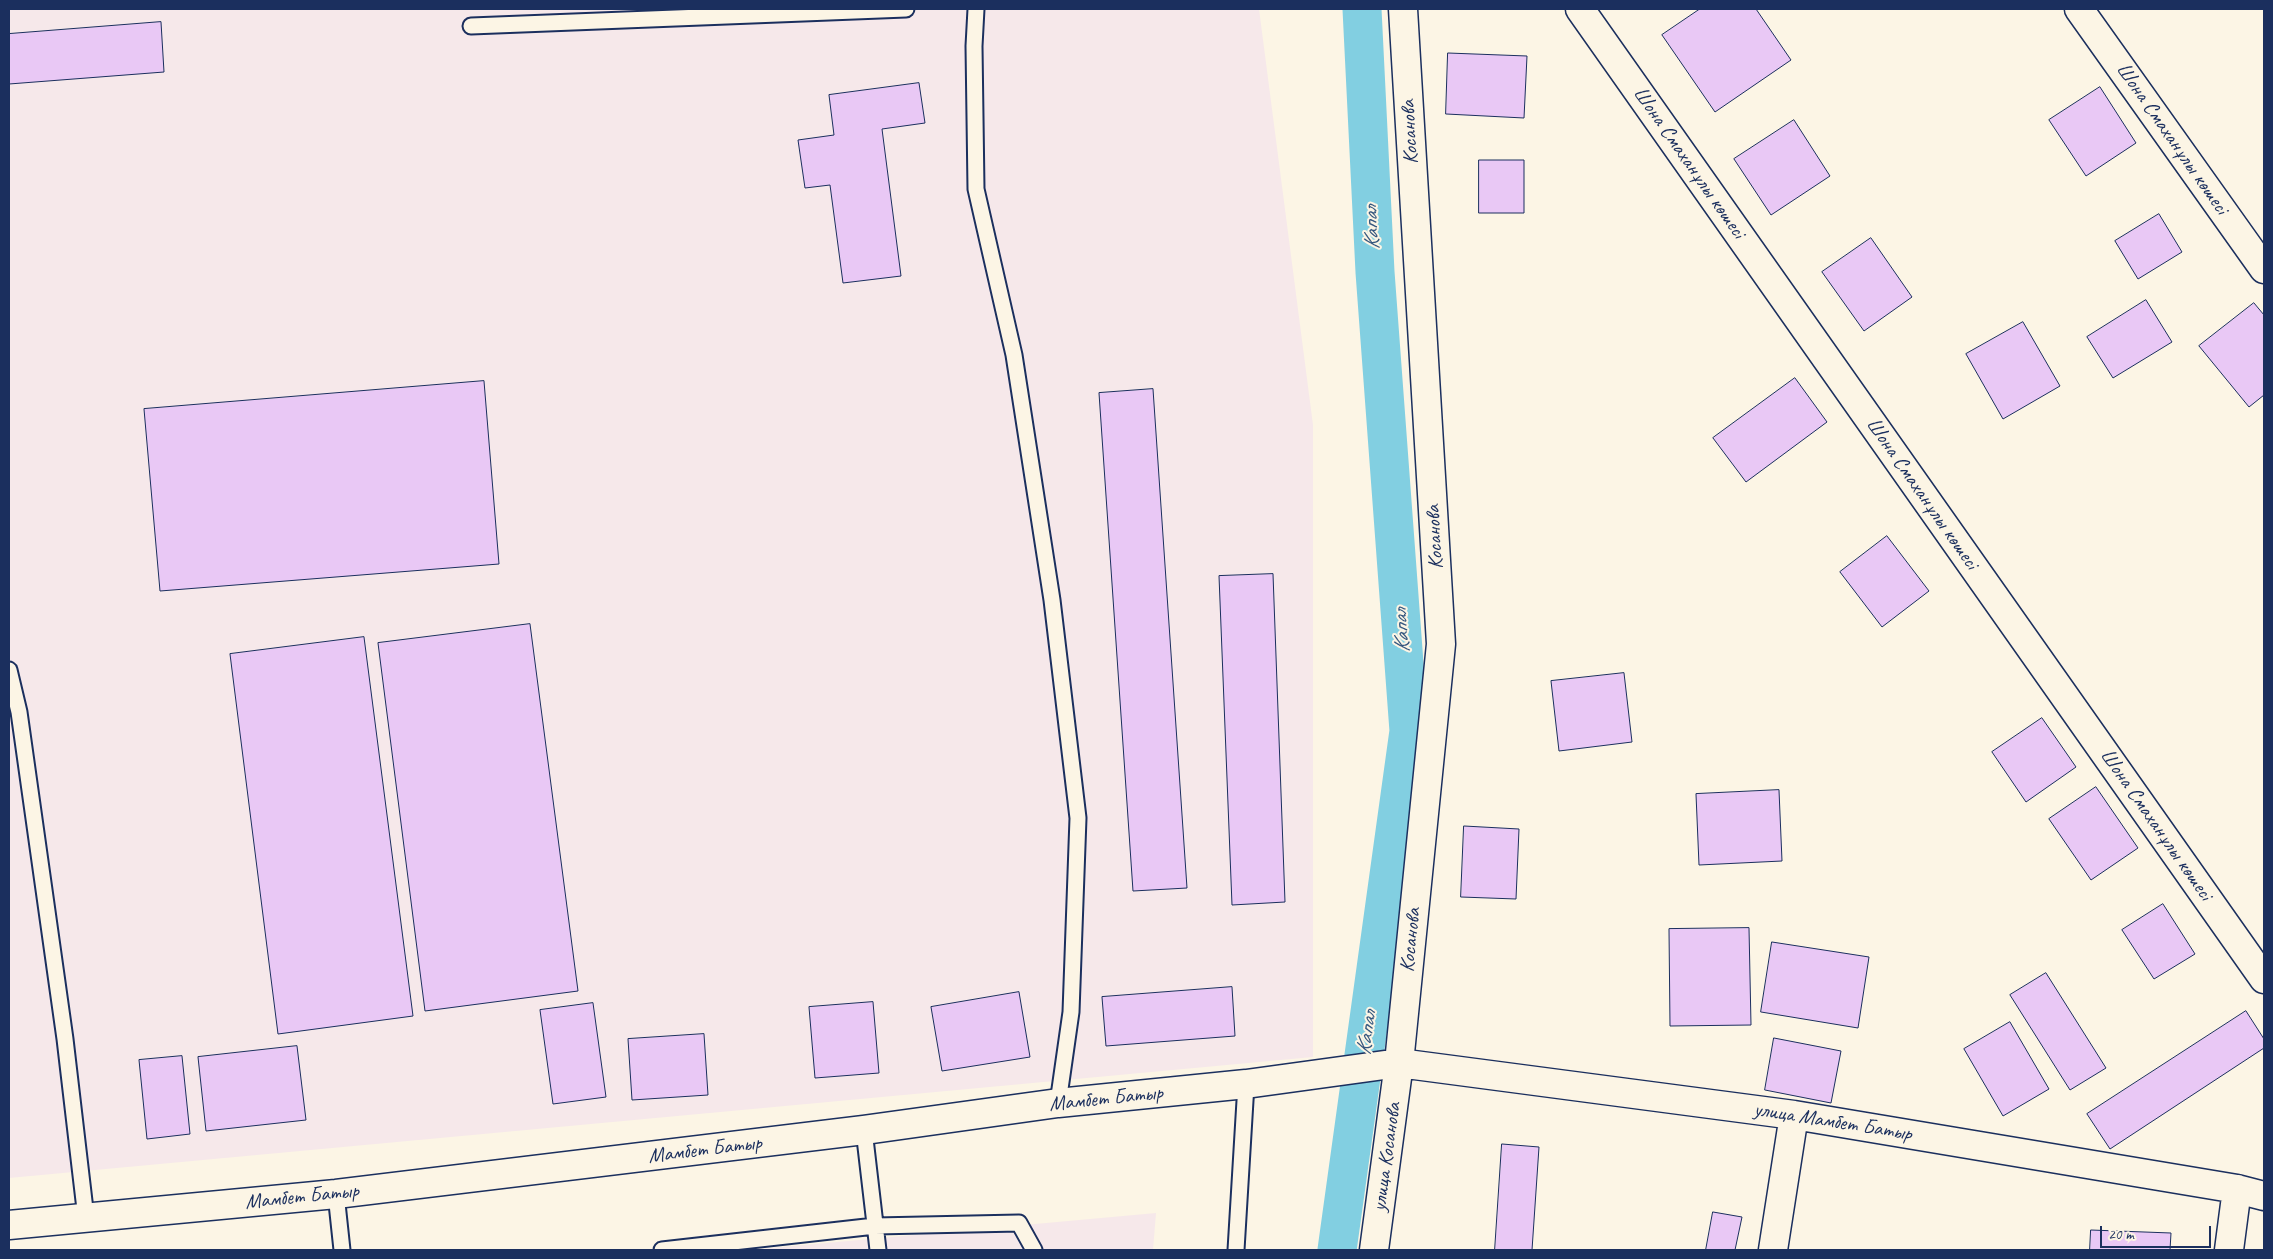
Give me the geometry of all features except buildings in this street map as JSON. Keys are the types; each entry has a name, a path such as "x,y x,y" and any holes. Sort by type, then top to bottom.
{"street":[{"name":"Косанова","path":"1399,1063 1441,644 1403,9"},
{"name":"Шона Смаханұлы көшесі","path":"1580,9 2264,979"},
{"name":"Шона Смаханұлы көшесі","path":"2079,9 2264,269"},
{"name":"Мамбет Батыр","path":"9,1225 336,1194 864,1130 1058,1103 1246,1084 1399,1063"},
{"name":"улица Мамбет Батыр","path":"1399,1063 1794,1115 2237,1189 2264,1196"},
{"name":"улица Косанова","path":"1374,1250 1399,1063"},
{"path":"1773,1250 1794,1115"},
{"path":"2229,1250 2237,1189"}],"lane":[{"path":"472,26 906,9"},
{"path":"976,9 974,46 976,189 1014,355 1052,600 1078,818 1071,1012 1058,1103"},
{"path":"9,670 21,722 64,1030 86,1218"},
{"path":"1236,1250 1246,1084"},
{"path":"864,1130 878,1250"},
{"path":"336,1194 342,1250"},
{"path":"662,1250 875,1226 1019,1223 1034,1250"}],"shaded area":[{"path":"9,9 1259,9 1313,425 1313,1057 9,1178"},
{"path":"1156,1213 1153,1250 749,1250"}],"waterway":[{"name":"Капал","path":"1337,1250 1409,731 1375,272 1362,9"}]}
